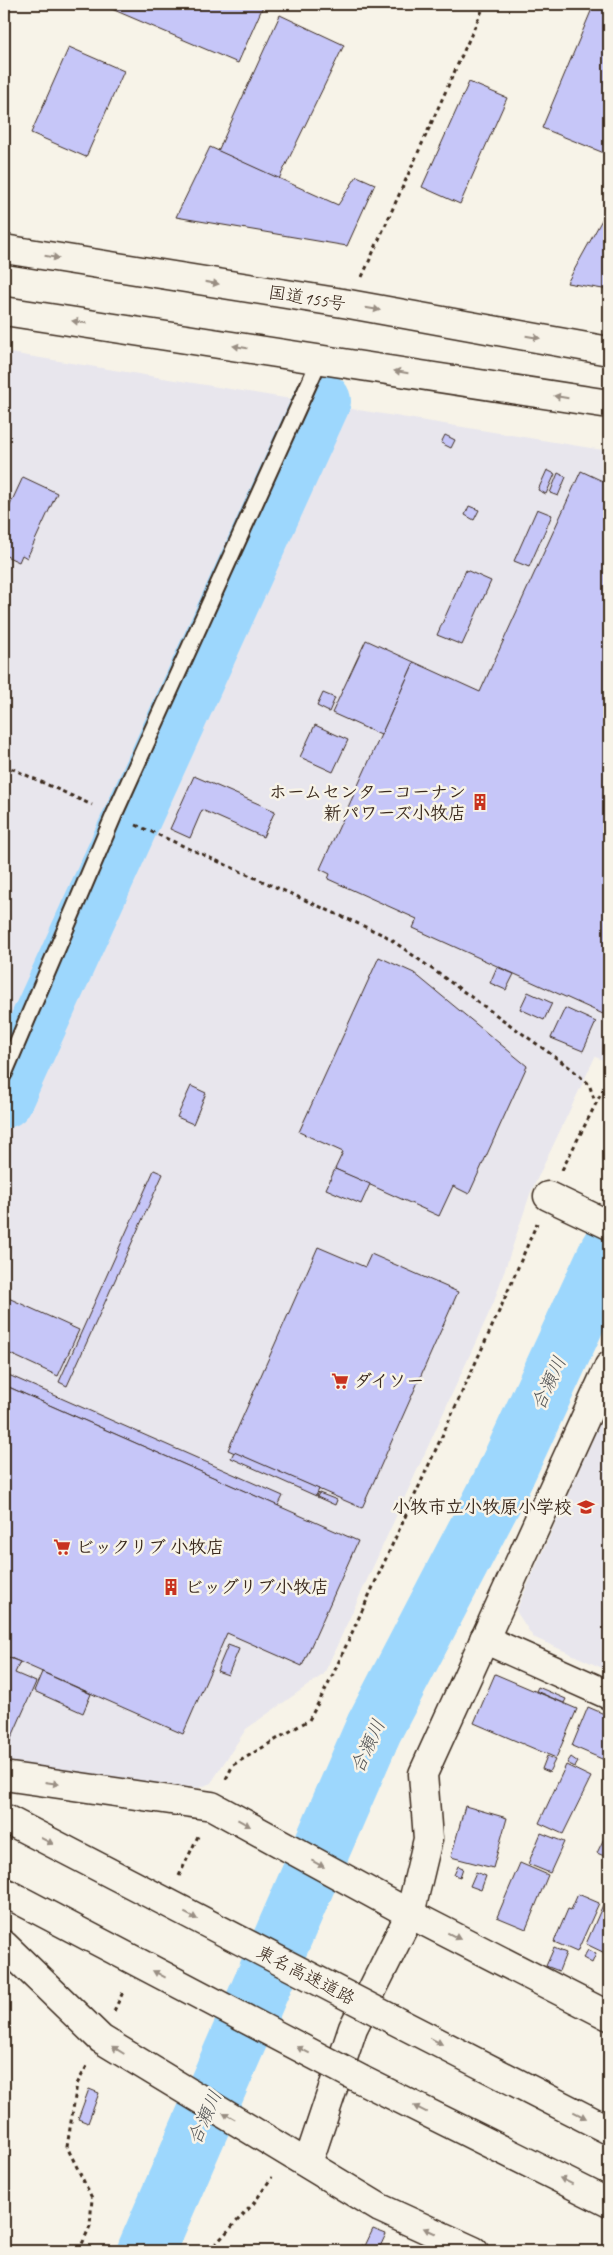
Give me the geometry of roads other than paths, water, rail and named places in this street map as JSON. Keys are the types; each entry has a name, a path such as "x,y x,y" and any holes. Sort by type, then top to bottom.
{"main road":[{"name":"国道155号","path":"4,249 349,304 609,351"},
{"path":"4,311 609,404"},
{"path":"548,1196 609,1225"},
{"path":"290,2152 410,1914 428,1839 423,1774 609,1366"},
{"path":"484,1639 609,1695"},
{"path":"4,1776 212,1806 410,1914 609,2016"},
{"name":"東名高速道路","path":"4,1818 609,2130"},
{"path":"4,1892 362,2080 609,2203"},
{"path":"4,1945 101,2039 380,2208 474,2251"}],"lane":[{"path":"4,1074 114,815 320,360"}],"waterway":[{"path":"4,1099 322,401"},
{"name":"合瀬川","path":"146,2251 374,1728 500,1486 609,1250"}],"place":[{"name":"ホームセンターコーナン 新パワーズ小牧店","path":"480,802"},
{"name":"ダイソー","path":"340,1381"},
{"name":"小牧市立小牧原小学校","path":"586,1507"},
{"name":"ビックリブ 小牧店","path":"62,1547"},
{"name":"ビッグリブ小牧店","path":"171,1587"}]}
